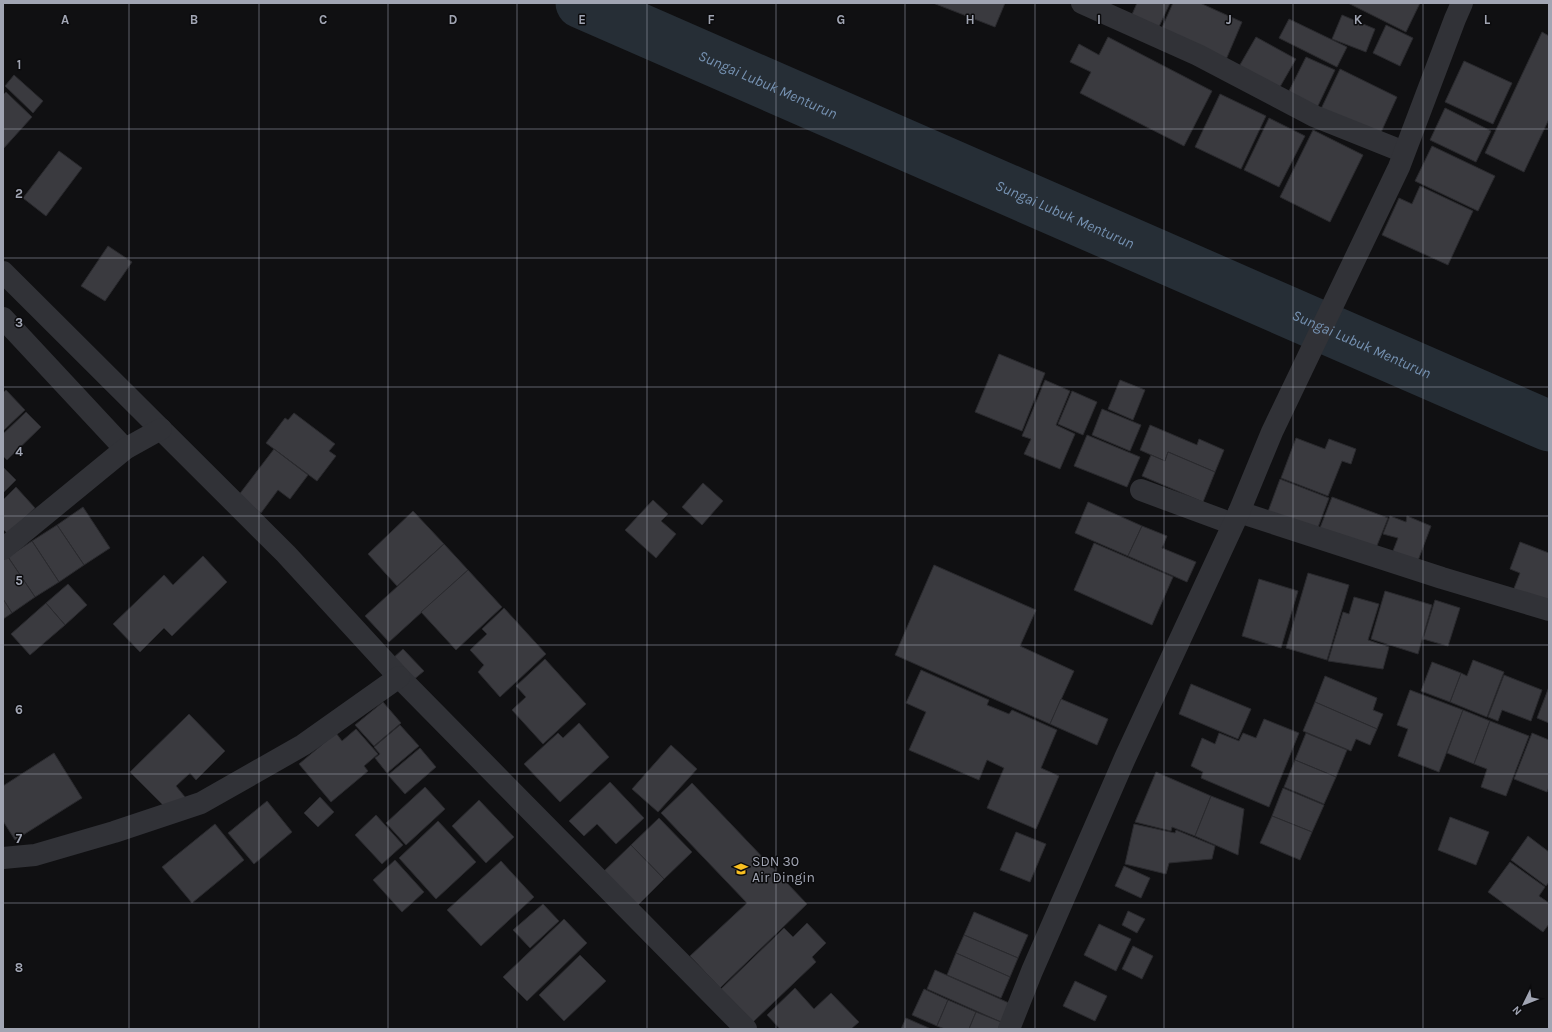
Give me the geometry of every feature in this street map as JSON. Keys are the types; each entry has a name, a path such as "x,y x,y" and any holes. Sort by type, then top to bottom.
{"street":[{"path":"1082,3 1198,55 1314,116 1404,152"},
{"path":"1010,1029 1032,971 1126,758 1236,518 1282,412 1393,179 1462,3"},
{"path":"3,272 286,554 399,677 746,1029"},
{"path":"3,318 125,449"},
{"path":"3,549 125,449 161,429"},
{"path":"1141,490 1549,610"},
{"path":"3,858 34,855 114,832 201,803 303,745 399,677"}],"building":[{"path":"933,3 1005,3 995,27"},
{"path":"1137,3 1170,3 1157,31 1130,19"},
{"path":"1173,3 1200,3 1242,22 1225,62 1160,32"},
{"path":"1348,3 1420,3 1406,32"},
{"path":"1342,15 1375,29 1366,52 1332,39"},
{"path":"1289,19 1347,47 1337,67 1279,38"},
{"path":"1386,25 1413,38 1400,66 1373,53"},
{"path":"1542,32 1549,36 1549,119 1524,172 1485,153"},
{"path":"1108,37 1212,91 1184,146 1080,93 1091,72 1070,62 1079,44 1099,55"},
{"path":"1256,37 1296,59 1277,92 1237,70"},
{"path":"1306,57 1335,70 1316,110 1287,95"},
{"path":"1464,61 1512,83 1493,124 1445,102"},
{"path":"1340,69 1397,97 1378,139 1320,111"},
{"path":"14,75 43,101 33,113 5,86"},
{"path":"6,92 32,117 3,149 3,95"},
{"path":"1220,94 1266,116 1241,169 1195,147"},
{"path":"1445,108 1491,131 1476,162 1430,140"},
{"path":"1269,118 1305,136 1279,187 1244,170"},
{"path":"1313,130 1363,155 1330,222 1280,197"},
{"path":"1432,146 1495,176 1478,211 1415,181"},
{"path":"59,151 82,168 46,216 23,198"},
{"path":"1420,186 1473,211 1448,265 1382,235 1399,198 1412,204"},
{"path":"108,246 132,262 105,301 81,286"},
{"path":"999,354 1045,373 1022,431 975,412"},
{"path":"1045,380 1070,391 1056,425 1075,434 1060,469 1024,454 1031,439 1022,436"},
{"path":"1120,380 1145,390 1133,420 1108,409"},
{"path":"6,390 25,410 3,431 3,393"},
{"path":"1072,391 1097,402 1083,435 1058,424"},
{"path":"1102,409 1141,425 1130,451 1092,435"},
{"path":"26,412 41,427 7,460 3,456 3,434"},
{"path":"294,413 335,444 329,451 336,456 317,481 266,443 285,418 288,420"},
{"path":"1150,425 1197,445 1199,439 1224,450 1215,472 1168,452 1165,461 1140,450"},
{"path":"1087,435 1140,457 1127,487 1074,466"},
{"path":"1296,438 1325,449 1329,439 1356,449 1351,464 1342,461 1328,496 1281,478"},
{"path":"274,449 308,475 290,499 278,490 261,513 238,496"},
{"path":"1168,452 1215,472 1203,502 1142,476 1151,455 1165,461"},
{"path":"3,467 16,480 3,493"},
{"path":"1280,479 1329,498 1317,530 1266,517"},
{"path":"703,483 723,501 702,525 682,507"},
{"path":"16,487 35,508 8,534 3,529 3,500"},
{"path":"1332,497 1388,518 1376,548 1318,533"},
{"path":"653,500 668,514 661,521 676,534 656,558 625,530"},
{"path":"1088,502 1142,526 1128,556 1075,533"},
{"path":"83,507 110,548 84,565 57,525"},
{"path":"413,511 444,544 397,586 368,554"},
{"path":"1390,516 1406,522 1407,516 1431,526 1416,566 1391,556 1398,538 1383,534"},
{"path":"57,525 84,565 59,582 32,541"},
{"path":"1142,526 1167,536 1162,548 1196,562 1187,582 1128,556"},
{"path":"32,541 59,582 35,597 8,557"},
{"path":"1520,542 1549,553 1549,605 1513,591 1520,573 1510,569"},
{"path":"1094,543 1173,577 1152,625 1074,590"},
{"path":"444,544 468,570 389,642 365,616"},
{"path":"203,556 227,582 172,636 164,628 140,652 113,624 164,575 173,585"},
{"path":"8,557 35,597 12,613 3,599 3,560"},
{"path":"934,565 1036,610 1020,646 1074,671 1050,724 895,655"},
{"path":"468,570 502,607 456,650 421,612"},
{"path":"1308,573 1349,585 1327,660 1286,648"},
{"path":"1259,579 1298,591 1281,648 1242,636"},
{"path":"68,584 87,605 65,625 46,603"},
{"path":"1385,591 1432,605 1418,654 1371,639"},
{"path":"1354,597 1379,604 1368,640 1389,647 1383,669 1328,661 1343,612 1349,614"},
{"path":"3,599 12,613 3,619"},
{"path":"1435,600 1460,608 1448,646 1423,639"},
{"path":"46,603 65,625 30,655 11,634"},
{"path":"504,608 546,654 500,697 478,672 484,665 470,650 487,634 482,629"},
{"path":"403,649 424,671 412,681 392,659"},
{"path":"545,659 586,704 543,744 512,710 526,697 516,686"},
{"path":"1473,660 1504,672 1487,717 1450,702 1461,673 1467,676"},
{"path":"1432,662 1461,673 1450,702 1421,691"},
{"path":"921,670 989,700 987,705 1009,714 1012,710 1057,730 1041,768 1059,776 1036,829 987,808 1004,768 987,760 979,780 909,750 926,712 906,703"},
{"path":"1504,675 1542,690 1531,721 1502,710 1498,721 1488,717"},
{"path":"1325,676 1377,698 1373,710 1383,714 1377,729 1315,702"},
{"path":"1191,684 1251,709 1238,739 1179,714"},
{"path":"1549,687 1549,723 1537,718"},
{"path":"1410,690 1463,710 1439,772 1398,756 1408,729 1397,725"},
{"path":"1061,699 1108,719 1097,745 1050,724"},
{"path":"383,702 401,723 374,746 355,725"},
{"path":"1315,702 1377,729 1370,745 1356,739 1351,751 1303,731"},
{"path":"1463,710 1490,721 1474,764 1447,753"},
{"path":"189,714 225,751 196,780 190,773 176,786 185,797 170,812 130,772"},
{"path":"1264,719 1299,733 1269,807 1201,778 1203,772 1191,766 1202,738 1215,744 1219,733 1239,741 1243,733 1256,738"},
{"path":"1490,721 1529,736 1506,796 1481,787 1487,769 1474,764"},
{"path":"579,723 609,757 560,802 524,764 558,733 563,738"},
{"path":"400,725 419,746 387,773 375,758 380,754 374,747"},
{"path":"356,729 378,754 364,766 368,771 331,802 299,764 336,733 342,741"},
{"path":"1306,733 1347,750 1336,777 1295,760"},
{"path":"1532,733 1549,740 1549,787 1547,792 1514,779"},
{"path":"671,745 697,769 658,812 632,789"},
{"path":"420,748 436,767 405,794 388,775"},
{"path":"54,753 82,798 15,840 3,821 3,786"},
{"path":"1295,760 1336,777 1324,804 1284,787"},
{"path":"1156,772 1211,796 1195,836 1172,827 1171,831 1135,822"},
{"path":"610,782 644,818 616,844 597,824 584,836 569,821"},
{"path":"692,783 807,904 720,988 690,956 747,903 661,813"},
{"path":"425,787 445,809 406,845 386,823"},
{"path":"1283,788 1324,805 1312,832 1272,816"},
{"path":"1211,796 1244,809 1238,855 1195,836"},
{"path":"320,797 334,812 318,827 304,813"},
{"path":"479,800 514,837 486,863 452,826"},
{"path":"267,801 292,832 254,864 228,833"},
{"path":"376,815 403,845 382,864 355,835"},
{"path":"1272,816 1312,832 1300,860 1260,843"},
{"path":"1450,817 1489,832 1476,865 1438,850"},
{"path":"659,818 692,852 664,879 631,845"},
{"path":"438,821 476,862 436,899 399,858"},
{"path":"215,824 244,860 192,903 162,867"},
{"path":"1134,824 1175,833 1176,830 1215,846 1212,859 1169,863 1166,874 1125,864"},
{"path":"1016,832 1046,844 1030,882 1000,870"},
{"path":"1528,836 1549,852 1549,882 1546,886 1511,860"},
{"path":"631,845 664,879 635,908 602,873"},
{"path":"395,860 424,892 402,912 373,880"},
{"path":"501,861 534,897 481,946 447,910"},
{"path":"1510,862 1545,887 1539,896 1549,903 1549,924 1543,932 1488,892"},
{"path":"1124,866 1150,878 1141,898 1115,886"},
{"path":"543,904 559,921 530,948 513,930"},
{"path":"1128,911 1145,919 1137,933 1122,925"},
{"path":"974,912 1028,935 1018,958 964,935"},
{"path":"564,919 587,943 527,1001 503,977"},
{"path":"807,923 826,943 812,957 816,962 753,1022 721,989 784,928 793,937"},
{"path":"1099,924 1131,939 1116,971 1084,955"},
{"path":"964,935 1018,958 1010,977 956,953"},
{"path":"1133,946 1153,956 1142,979 1122,969"},
{"path":"956,953 1010,977 1001,998 947,975"},
{"path":"580,955 606,981 564,1021 539,995"},
{"path":"935,970 1009,1003 1001,1022 927,989"},
{"path":"1075,981 1107,996 1095,1021 1063,1006"},
{"path":"795,988 814,1009 831,993 859,1022 851,1029 780,1029 767,1015"},
{"path":"924,989 948,1000 937,1026 912,1015"},
{"path":"948,1000 976,1012 969,1029 945,1029 937,1026"},
{"path":"976,1012 1001,1022 998,1029 969,1029"},
{"path":"906,1018 931,1029 901,1029"}],"waterway":[{"name":"Sungai Lubuk Menturun","path":"581,3 1549,426"}],"place":[{"name":"SDN 30 Air Dingin","path":"741,869"}]}
